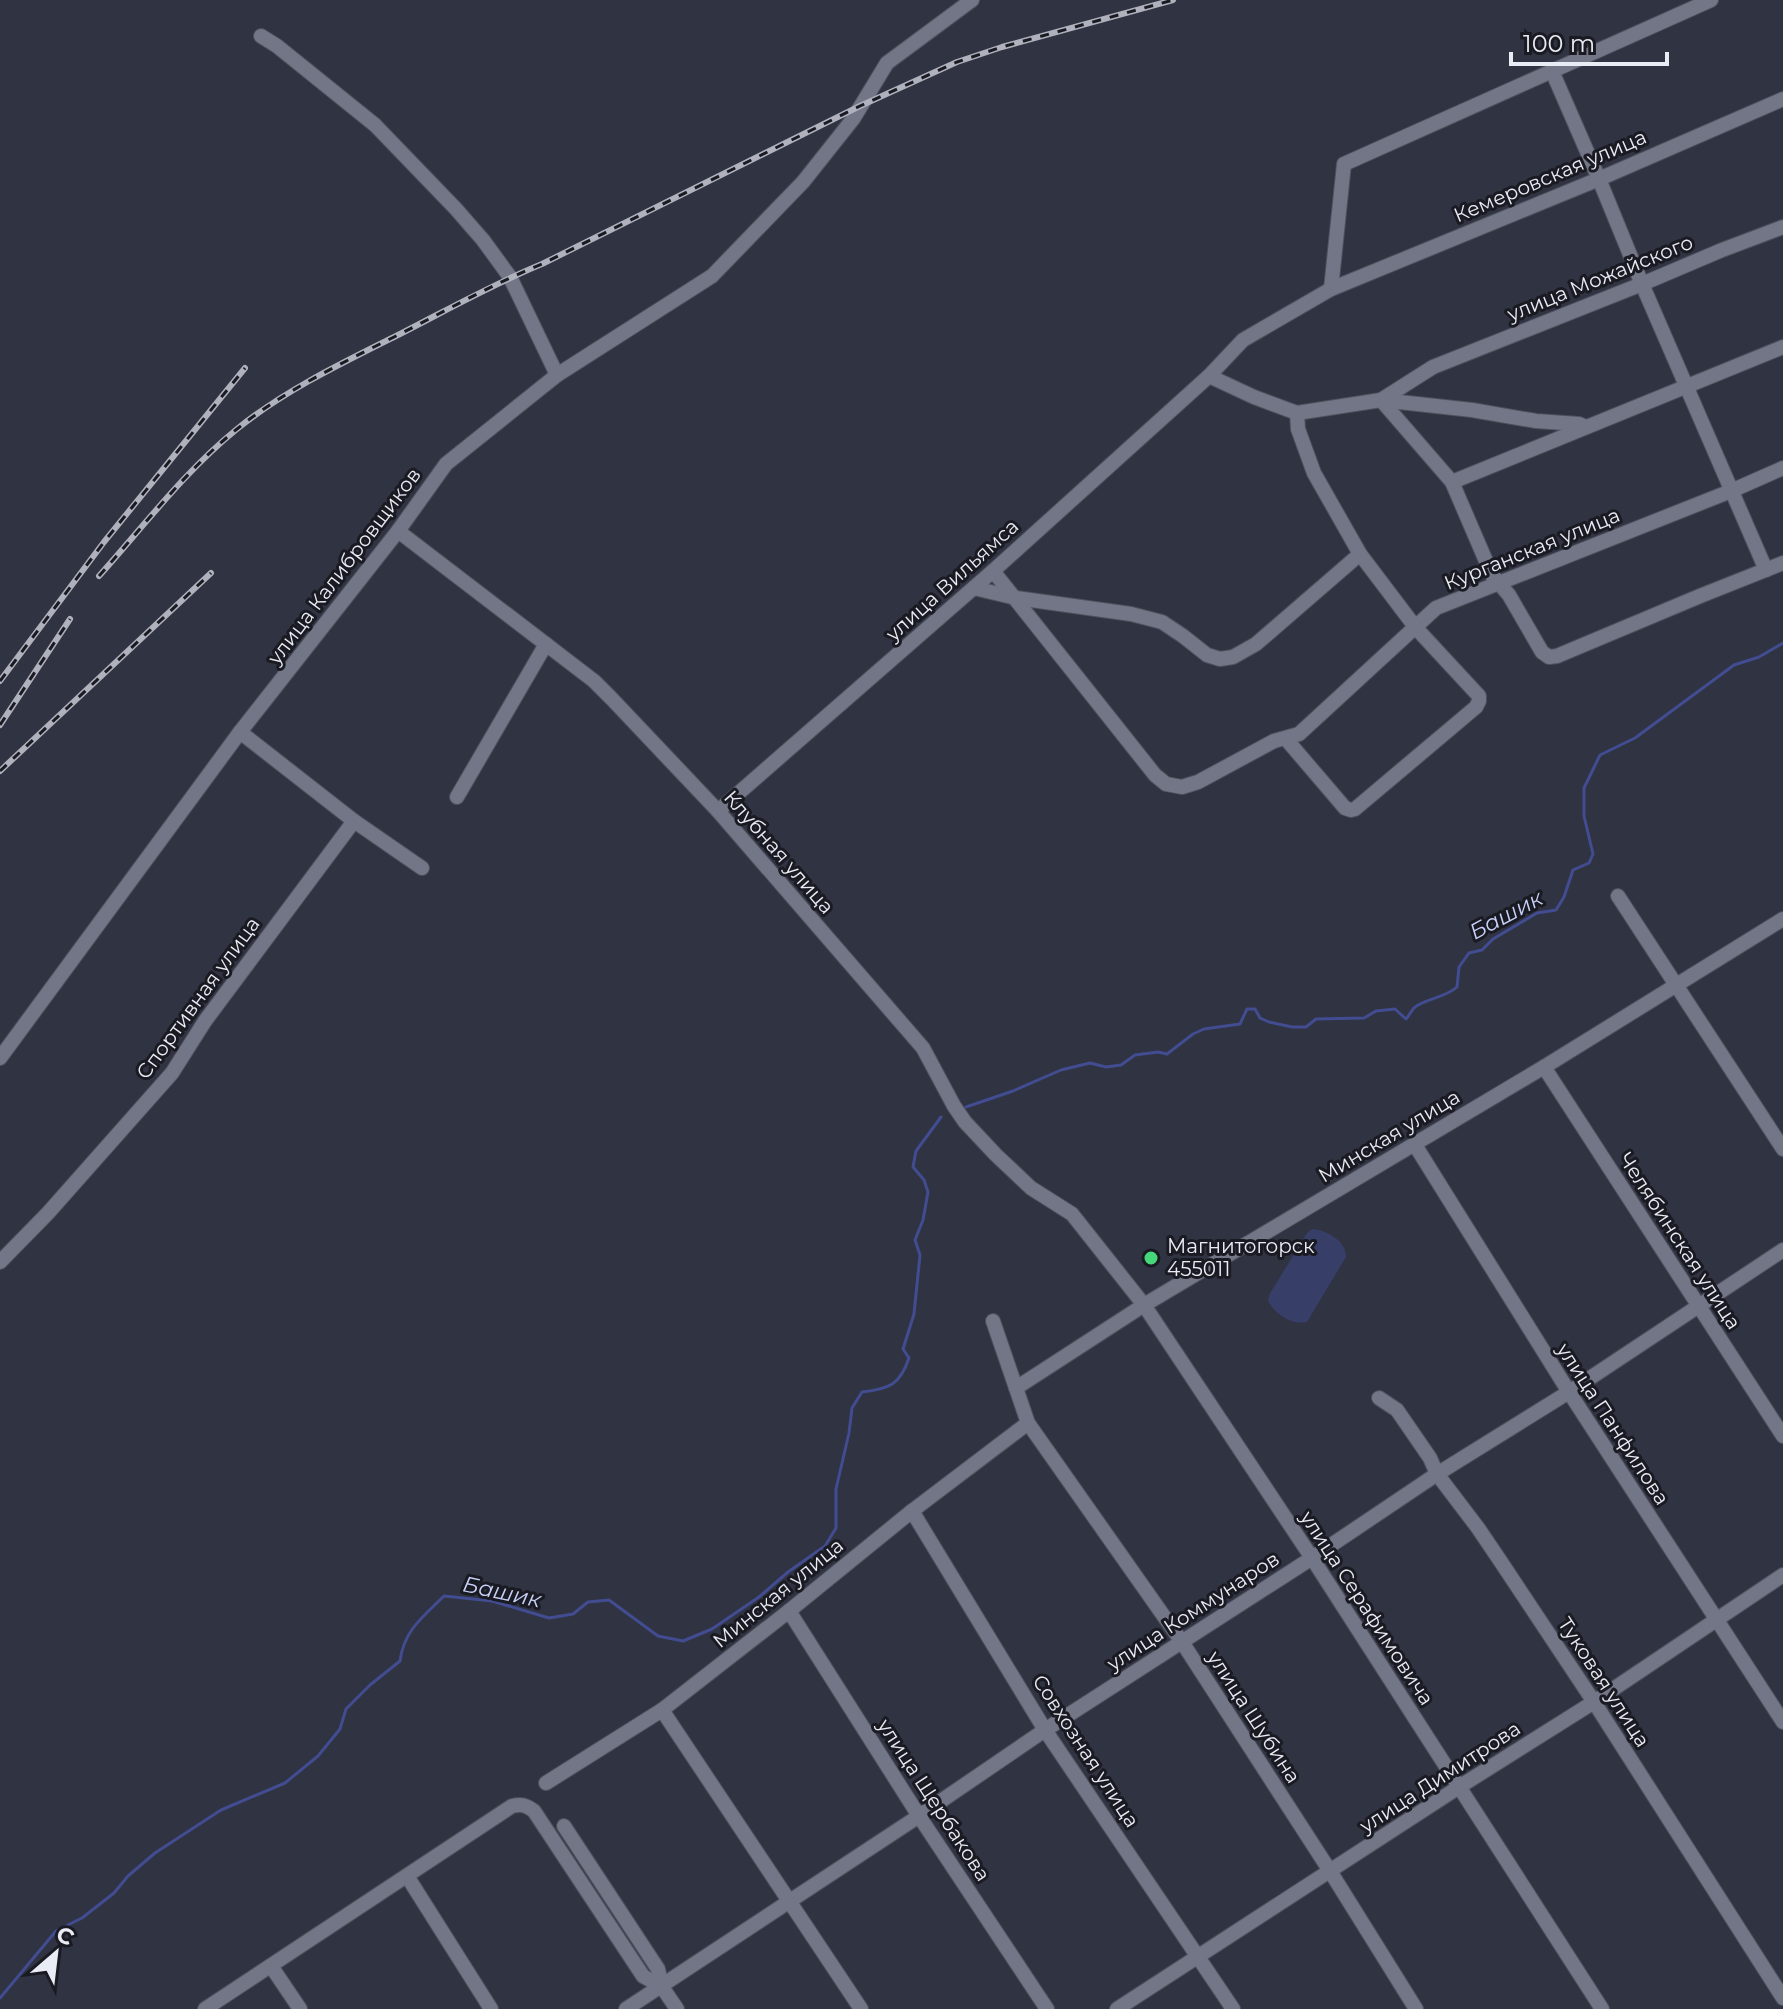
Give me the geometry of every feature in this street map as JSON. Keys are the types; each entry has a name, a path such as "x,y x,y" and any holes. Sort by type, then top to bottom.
{"street":[{"name":"улица Калибровщиков","path":"0,1058 240,732 398,531 446,464 557,375 712,276 803,182 853,119 887,63 972,0"},
{"path":"1331,289 1344,164 1711,0"},
{"path":"261,36 375,125 456,209 510,277 557,375"},
{"path":"1552,71 1766,570"},
{"name":"Кемеровская улица","path":"1209,376 1243,340 1331,289 1599,179 1783,99"},
{"name":"улица Можайского","path":"1381,400 1433,367 1783,227"},
{"path":"1452,482 1783,347"},
{"path":"1209,376 1297,413 1381,400 1586,427"},
{"name":"улица Вильямса","path":"718,811 974,588 1209,376"},
{"path":"1381,400 1452,482 1492,575 1509,595 1542,652 1549,657 1783,563"},
{"path":"1286,739 1345,808 1351,810 1476,707 1479,701 1479,696 1416,628 1360,554 1314,473 1298,429 1297,413"},
{"name":"Курганская улица","path":"1016,598 1155,775 1166,784 1182,787 1198,782 1274,741 1299,734 1436,608 1783,468"},
{"name":"Клубная улица","path":"398,531 594,681 718,811 923,1048 965,1122 1031,1188 1072,1214 1090,1234"},
{"path":"974,588 1162,622 1207,655 1220,659 1233,657 1256,644 1360,554"},
{"path":"993,571 1016,598"},
{"path":"457,797 546,644"},
{"path":"240,732 354,821 422,868"},
{"name":"Спортивная улица","path":"0,1262 48,1213 172,1073 205,1021 354,821"},
{"path":"1618,896 1783,1149"},
{"name":"Минская улица","path":"1016,1388 1144,1305 1415,1145 1783,919"},
{"name":"Челябинская улица","path":"1544,1067 1783,1436"},
{"name":"улица Панфилова","path":"1415,1145 1569,1392 1783,1722"},
{"name":"улица Серафимовича","path":"1090,1234 1144,1305 1312,1558 1602,2009"},
{"name":"улица Коммунаров","path":"626,2009 1045,1730 1783,1250"},
{"name":"улица Шубина","path":"993,1321 1028,1423 1182,1642 1416,2009"},
{"name":"Туковая улица","path":"1379,1398 1397,1410 1430,1458 1437,1474 1478,1528 1594,1702 1783,1998"},
{"name":"Минская улица","path":"546,1783 662,1710 1028,1423"},
{"name":"Совхозная улица","path":"912,1511 1045,1730 1233,2009"},
{"name":"улица Димитрова","path":"1117,2009 1594,1702 1783,1575"},
{"name":"улица Щербакова","path":"789,1611 919,1816 1047,2009"},
{"path":"662,1710 861,2009"},
{"path":"205,2009 512,1806 527,1805 534,1811 643,1976 662,1987"},
{"path":"564,1826 658,1969 662,1987 677,2009"},
{"path":"568,1862 582,1853"},
{"path":"407,1876 491,2009"},
{"path":"271,1966 300,2009"}],"shaded area":[{"path":"1312,1229 1335,1237 1343,1246 1346,1257 1307,1322 1301,1323 1284,1318 1268,1301"}],"waterway":[{"name":"Башик","path":"966,1107 1061,1070 1090,1063 1106,1067 1121,1065 1135,1055 1167,1054 1204,1029 1240,1024 1247,1009 1255,1009 1260,1018 1269,1022 1292,1027 1306,1027 1316,1019 1364,1018 1376,1011 1395,1009 1406,1019 1418,1005 1457,987 1459,967 1469,953 1482,950 1493,939 1537,913 1556,910 1573,870 1589,863 1593,854 1584,816 1584,788 1600,755 1635,738 1734,665 1759,657 1783,643"},
{"name":"Башик","path":"0,1998 56,1931 82,1918 114,1893 155,1853 221,1810 285,1783 318,1756 340,1729 346,1709 400,1661 410,1632 444,1596 492,1601 549,1618 573,1614 588,1602 609,1600 658,1636 683,1641 712,1629 825,1546 836,1528 836,1489 852,1408 862,1392 886,1387 897,1380 909,1358 903,1349 914,1314 920,1255 915,1240 923,1220 928,1192 924,1180 913,1167 916,1151 941,1117"}],"railway":[{"path":"99,576 182,481 218,445 255,415 336,366 860,106 957,62 1173,0"},
{"path":"0,681 104,542 245,368"},
{"path":"0,771 211,573"},
{"path":"0,725 70,619"}],"place":[{"name":"Магнитогорск 455011","path":"1151,1258"}]}
